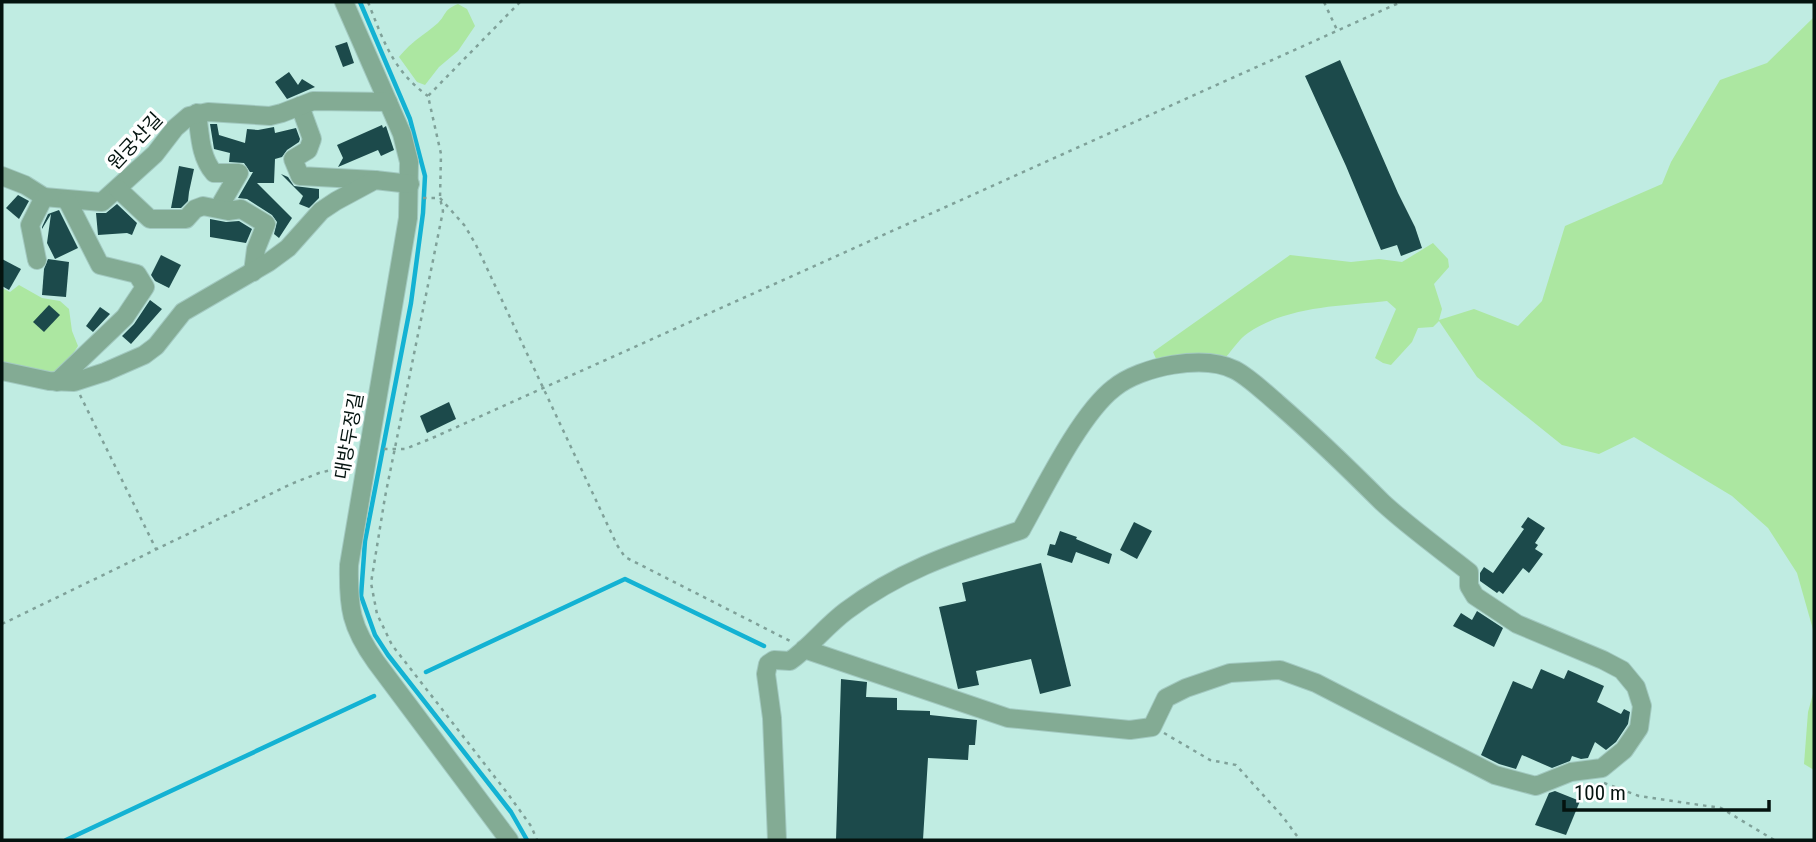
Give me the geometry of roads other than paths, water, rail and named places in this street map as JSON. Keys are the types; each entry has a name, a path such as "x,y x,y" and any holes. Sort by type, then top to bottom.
{"street":[{"name":"대방두정길","path":"344,2 402,134 409,162 410,184 408,218 349,565 348,587 353,624 376,663 509,840"},
{"path":"222,209 225,196 239,173 214,173 208,166 197,113 270,116 313,101 388,102"},
{"path":"300,106 312,139 308,149 293,159 300,176 410,184"},
{"name":"원궁산길","path":"2,176 25,185 44,198 102,202 155,154 175,128 197,113"},
{"path":"2,371 65,382 105,372 144,355 156,346 183,312 193,304 253,272 288,248 321,211 375,180"},
{"path":"118,189 150,219 186,219 195,209 203,206 241,209 266,224 256,249 253,272"},
{"path":"37,260 30,225 32,216 44,198"},
{"path":"65,382 125,317 145,286 137,274 100,265 67,200"},
{"path":"777,840 772,725 766,669 768,664 774,660 790,661 848,609 895,579 936,559 1021,530 1069,445 1088,416 1114,387 1126,379 1192,362 1215,363 1236,371 1316,437 1396,515 1469,572 1469,586 1481,601 1535,633 1622,670 1636,687 1642,706 1639,728 1624,750 1602,768 1571,772 1536,786 1495,775 1316,683 1280,670 1230,673 1186,688 1166,698 1152,727 1130,730 1008,718 804,649"}],"waterway":[{"path":"360,2 410,119 425,176 411,303 365,541 361,596 375,635 388,655 511,812 527,840"},
{"path":"426,672 625,579 764,646"},
{"path":"66,840 374,696"}]}
